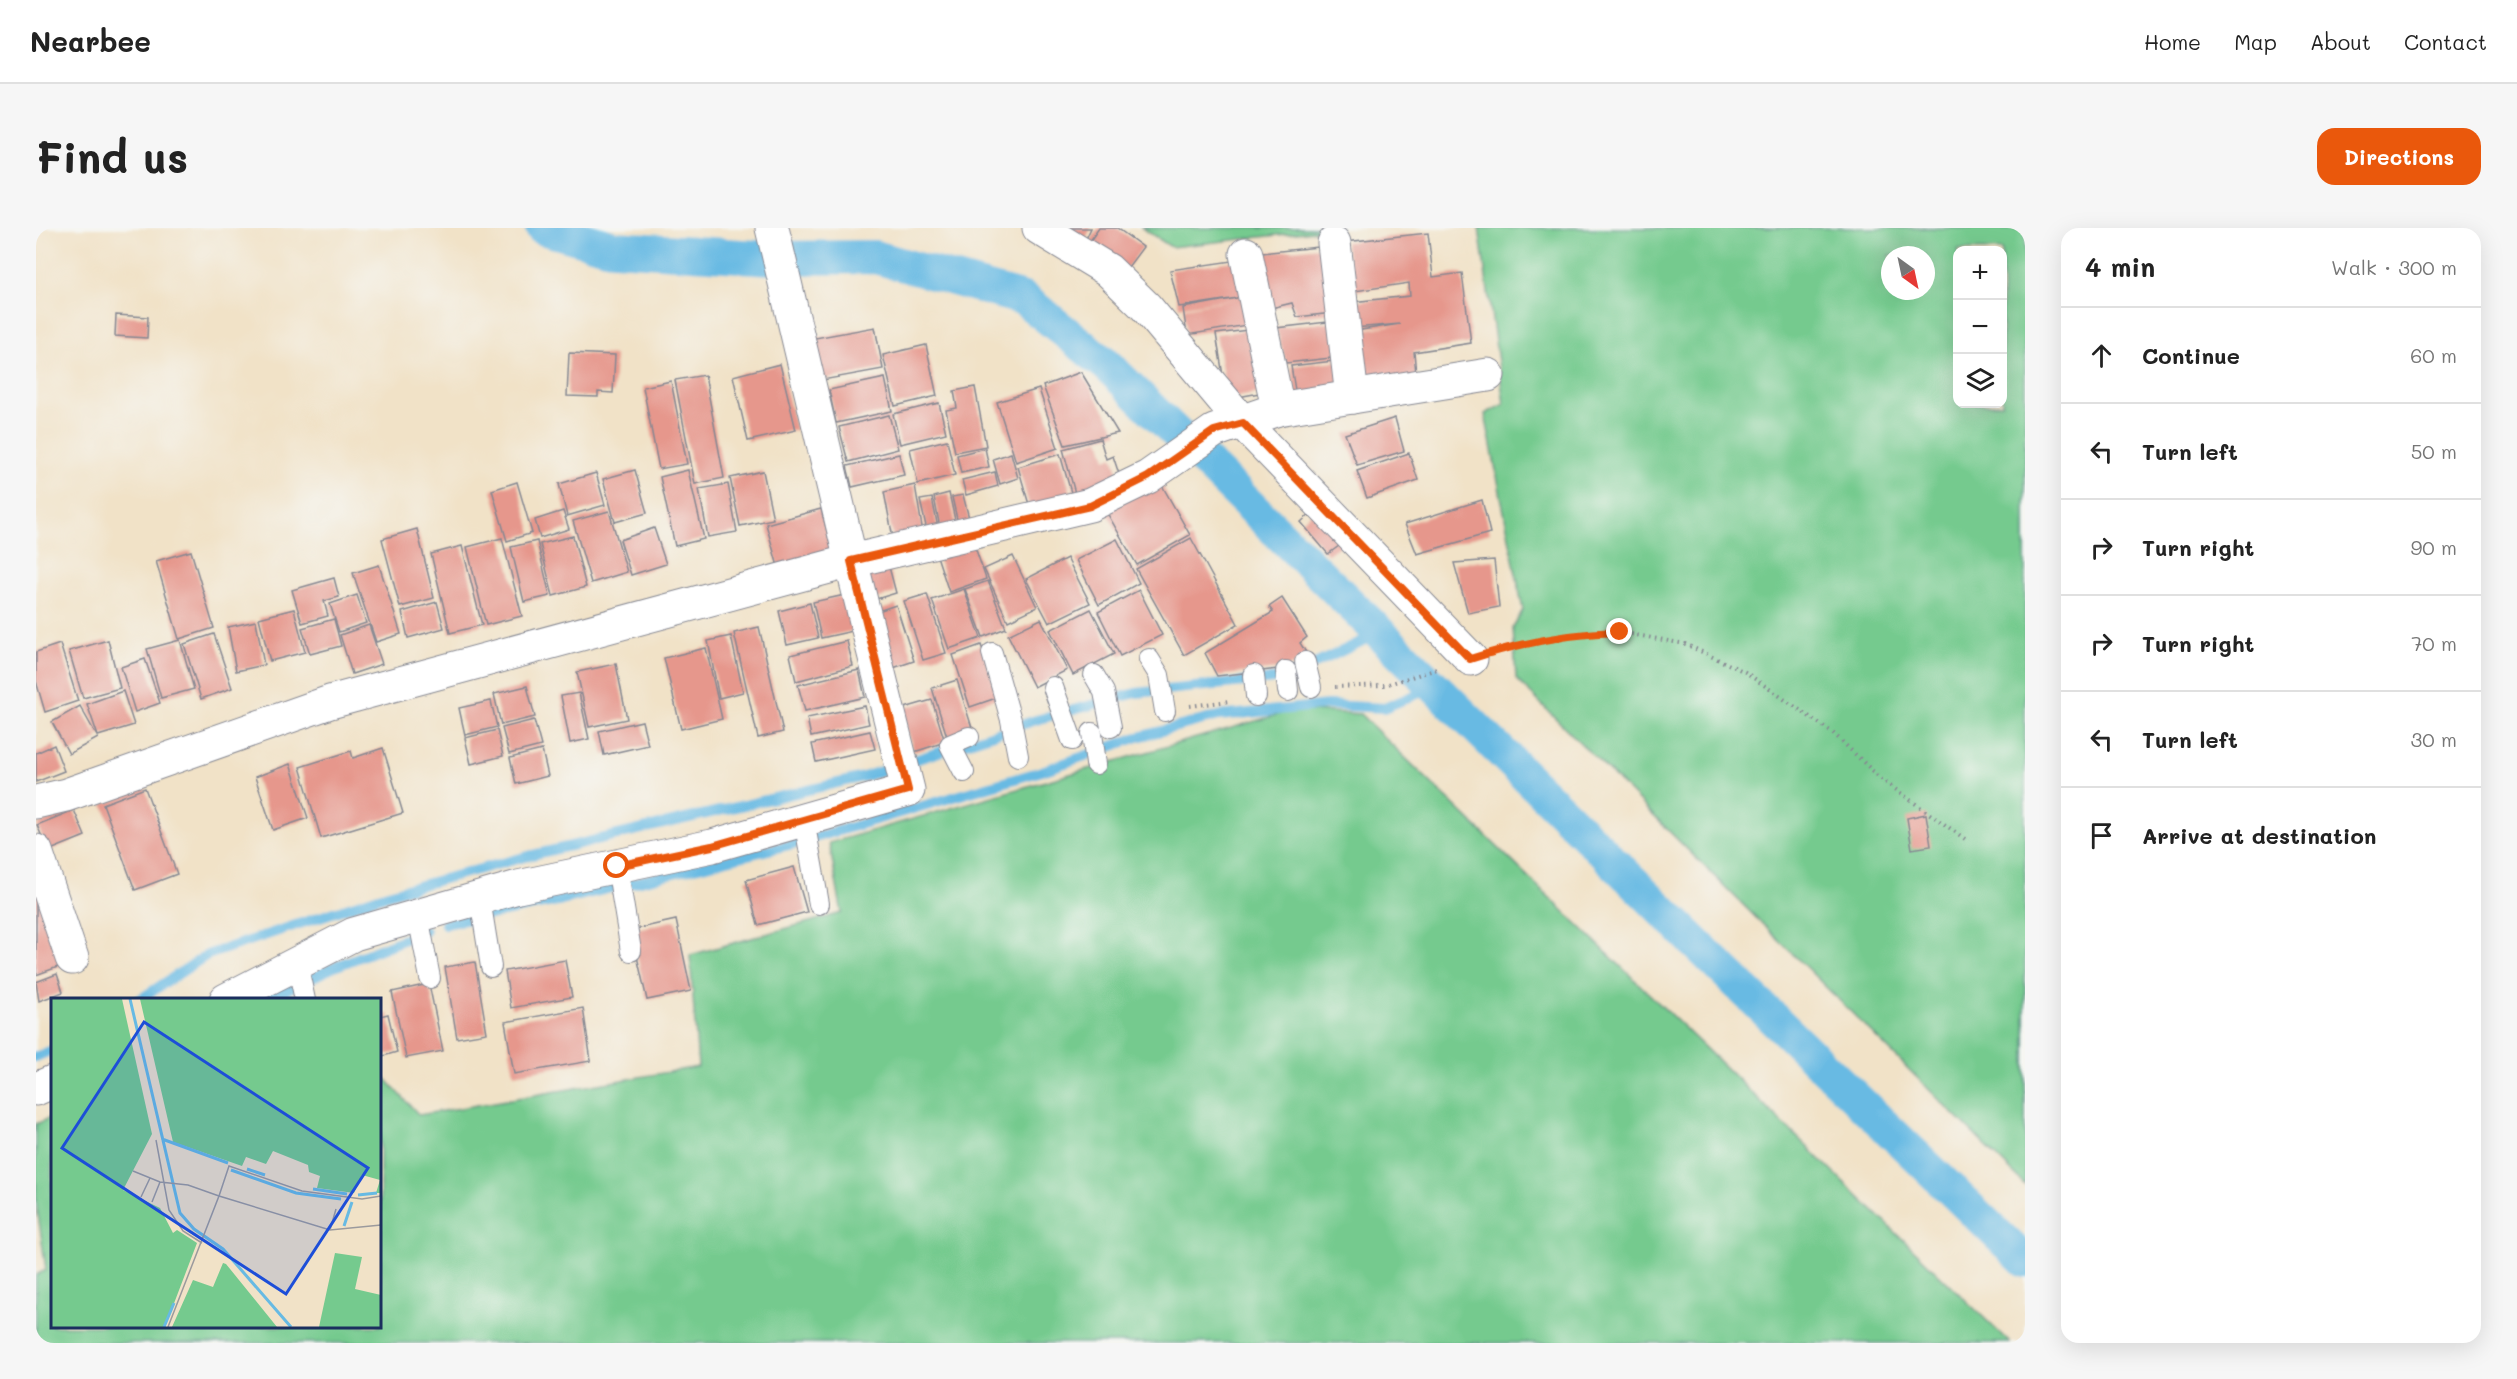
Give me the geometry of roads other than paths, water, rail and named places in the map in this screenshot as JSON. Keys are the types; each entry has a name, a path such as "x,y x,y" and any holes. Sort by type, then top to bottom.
{"street":[{"path":"230,998 302,981 354,934 421,928 482,912 518,887 619,879 712,846 807,831 908,790 772,228"},
{"path":"1039,228 1108,270 1146,307 1229,427 1467,660"},
{"path":"1334,243 1352,397"},
{"path":"1246,254 1278,410"},
{"path":"36,802 66,795 330,702 851,561 1090,506 1168,464 1229,427 1278,410 1488,375"},
{"path":"36,851 72,958"},
{"path":"36,1089 51,1082"}],"lane":[{"path":"992,653 1011,720 1017,751"},
{"path":"1305,663 1311,686"},
{"path":"1154,667 1164,706"},
{"path":"1096,762 1101,730 1099,683"},
{"path":"1055,695 1070,734"},
{"path":"961,768 951,745 969,737"},
{"path":"807,831 819,904"},
{"path":"619,879 631,951"},
{"path":"482,912 491,967"},
{"path":"421,928 430,978"}],"waterway":[{"path":"542,228 614,248 773,258 875,257 1024,299 1109,367 1717,964 2025,1261"},
{"path":"1305,669 1379,633"},
{"path":"142,998 207,955 388,894 532,855 863,777 1036,720 1136,693 1274,679 1290,674"},
{"path":"445,924 562,900 797,843 1042,771 1138,737 1219,716 1328,705 1384,708 1434,687"},
{"path":"269,998 334,967 425,931"},
{"path":"36,1057 51,1050"}]}
